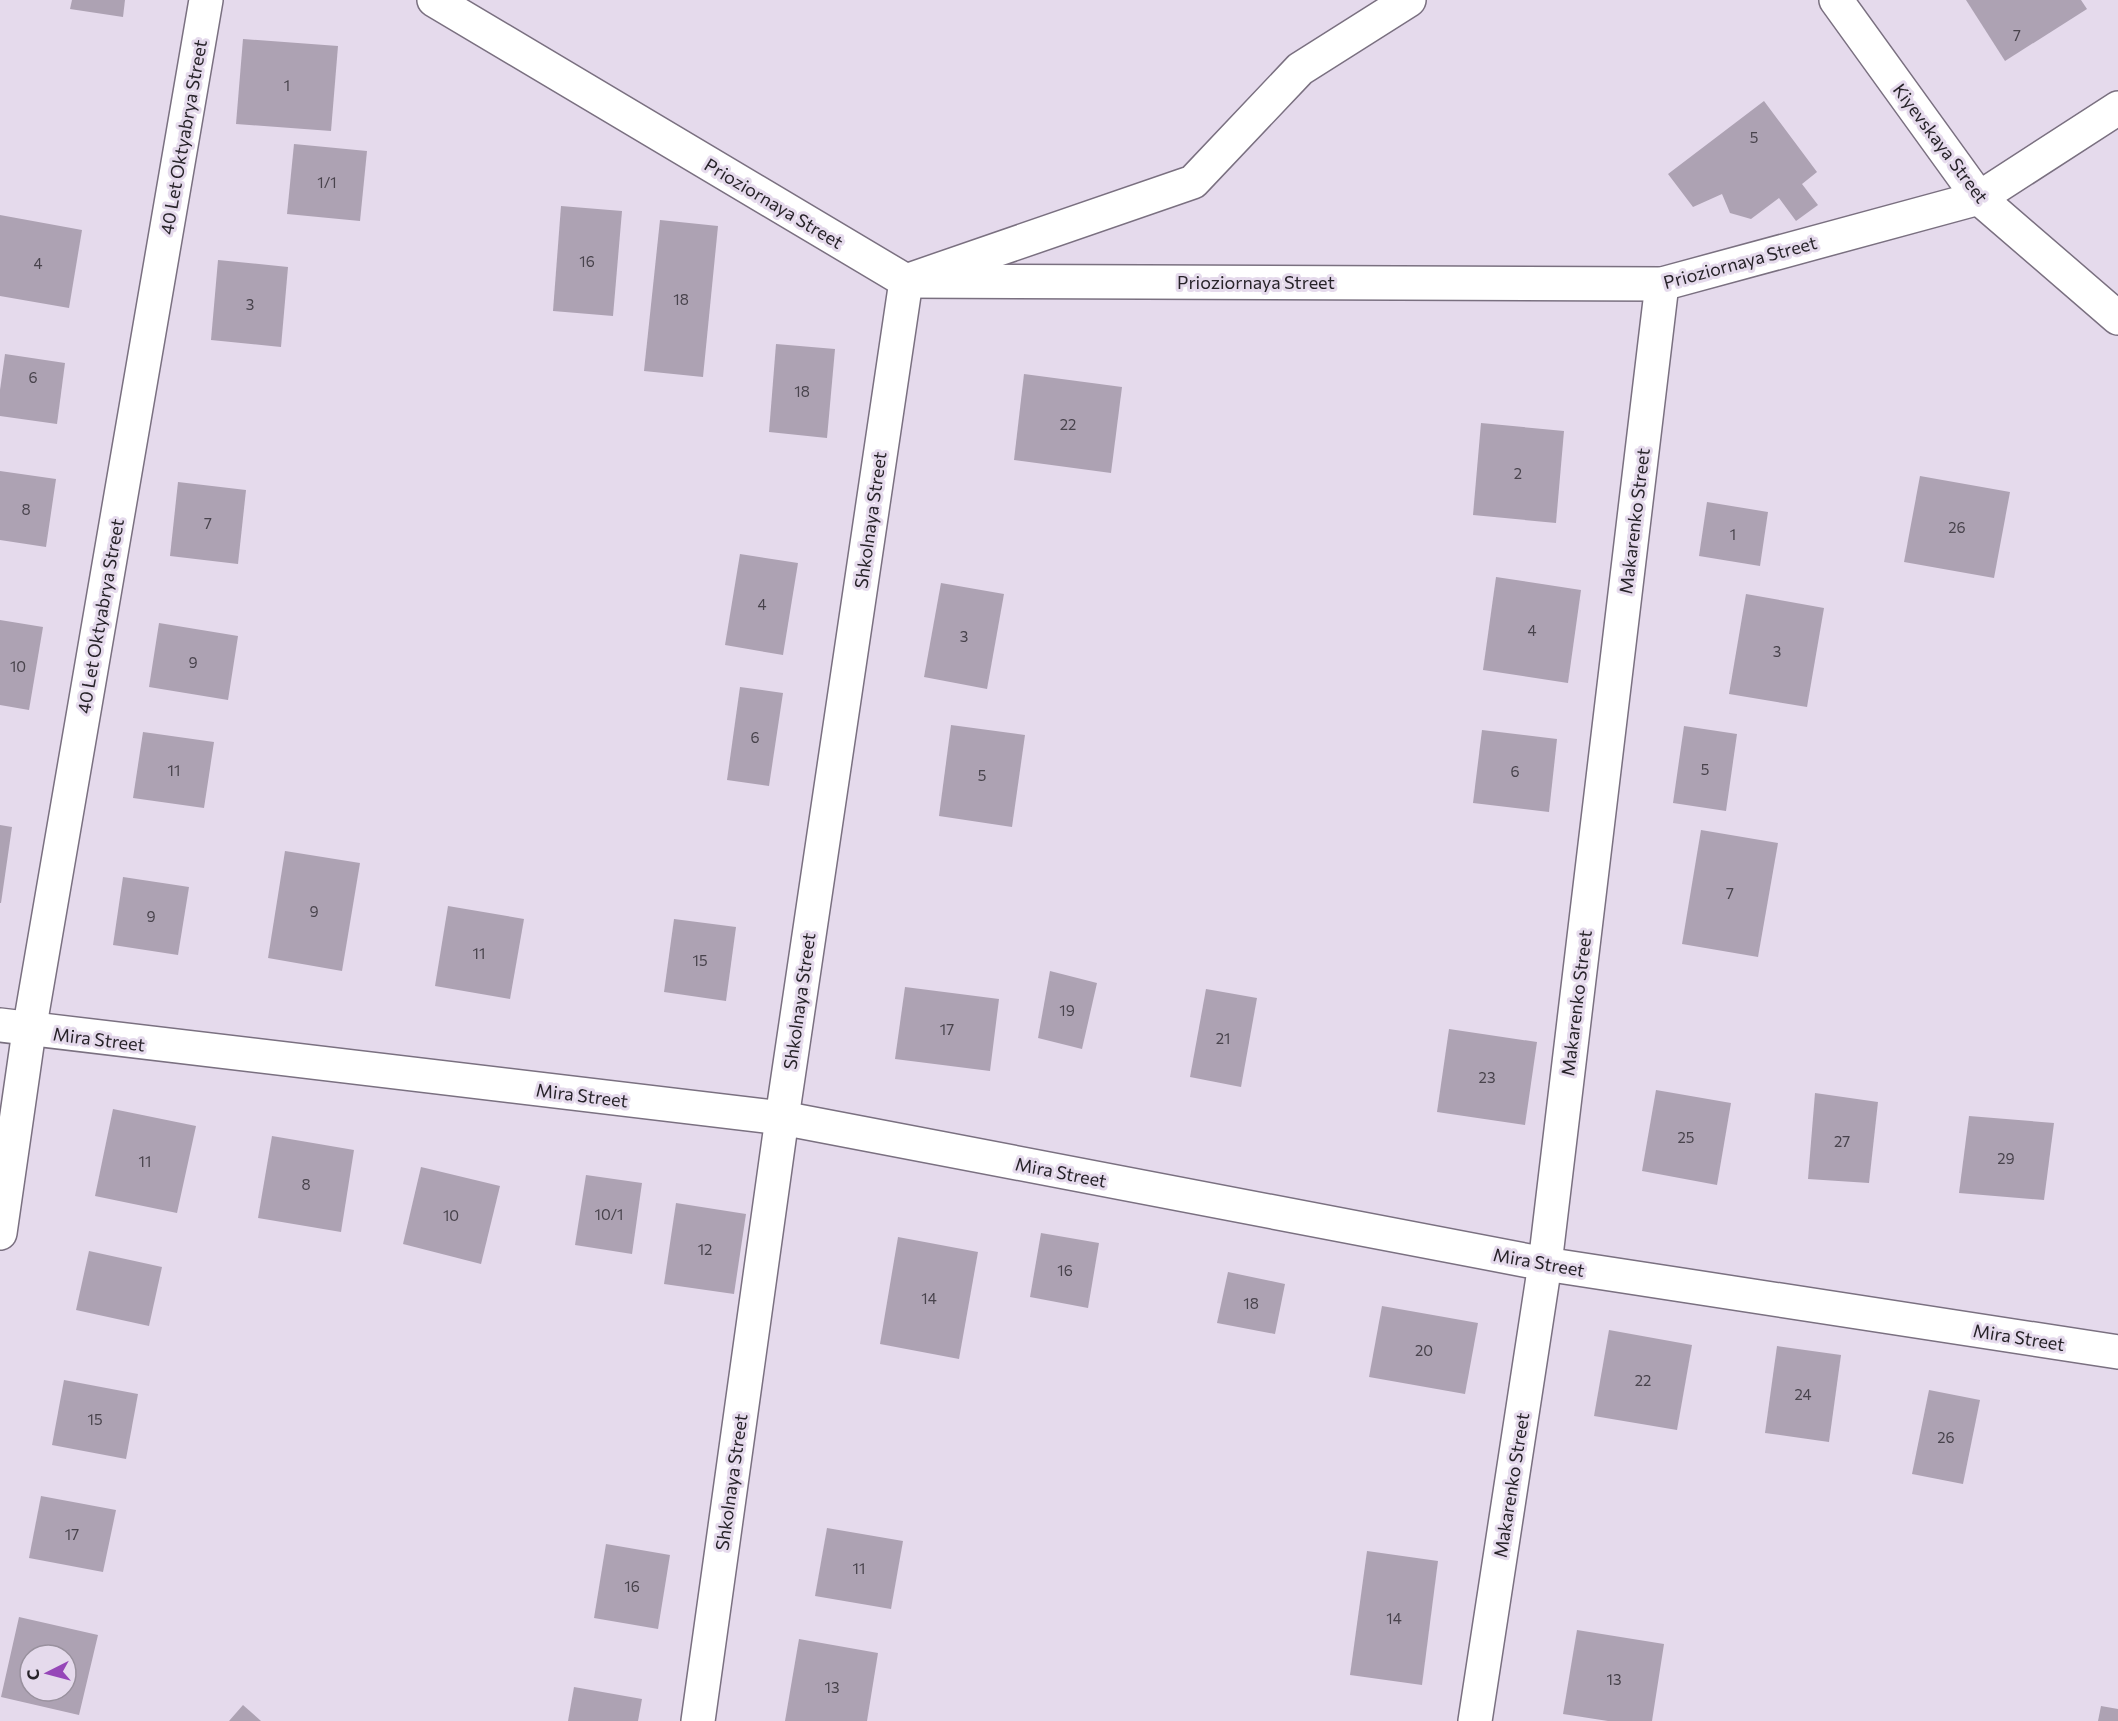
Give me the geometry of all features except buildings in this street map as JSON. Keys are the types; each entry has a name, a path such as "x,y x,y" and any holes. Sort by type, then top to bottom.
{"street":[{"name":"40 Let Oktyabrya Street","path":"0,1233 15,1028 206,0"},
{"name":"Prioziornaya Street","path":"434,0 906,281 1662,284 1979,198 2118,108"},
{"path":"906,281 1193,182 1300,69 1409,0"},
{"name":"Kiyevskaya Street","path":"1836,0 1979,198 2118,318"},
{"name":"Shkolnaya Street","path":"698,1721 782,1118 906,281"},
{"name":"Makarenko Street","path":"1475,1721 1545,1264 1662,284"},
{"name":"Mira Street","path":"15,1028 782,1118 1545,1264 2118,1352"}]}
